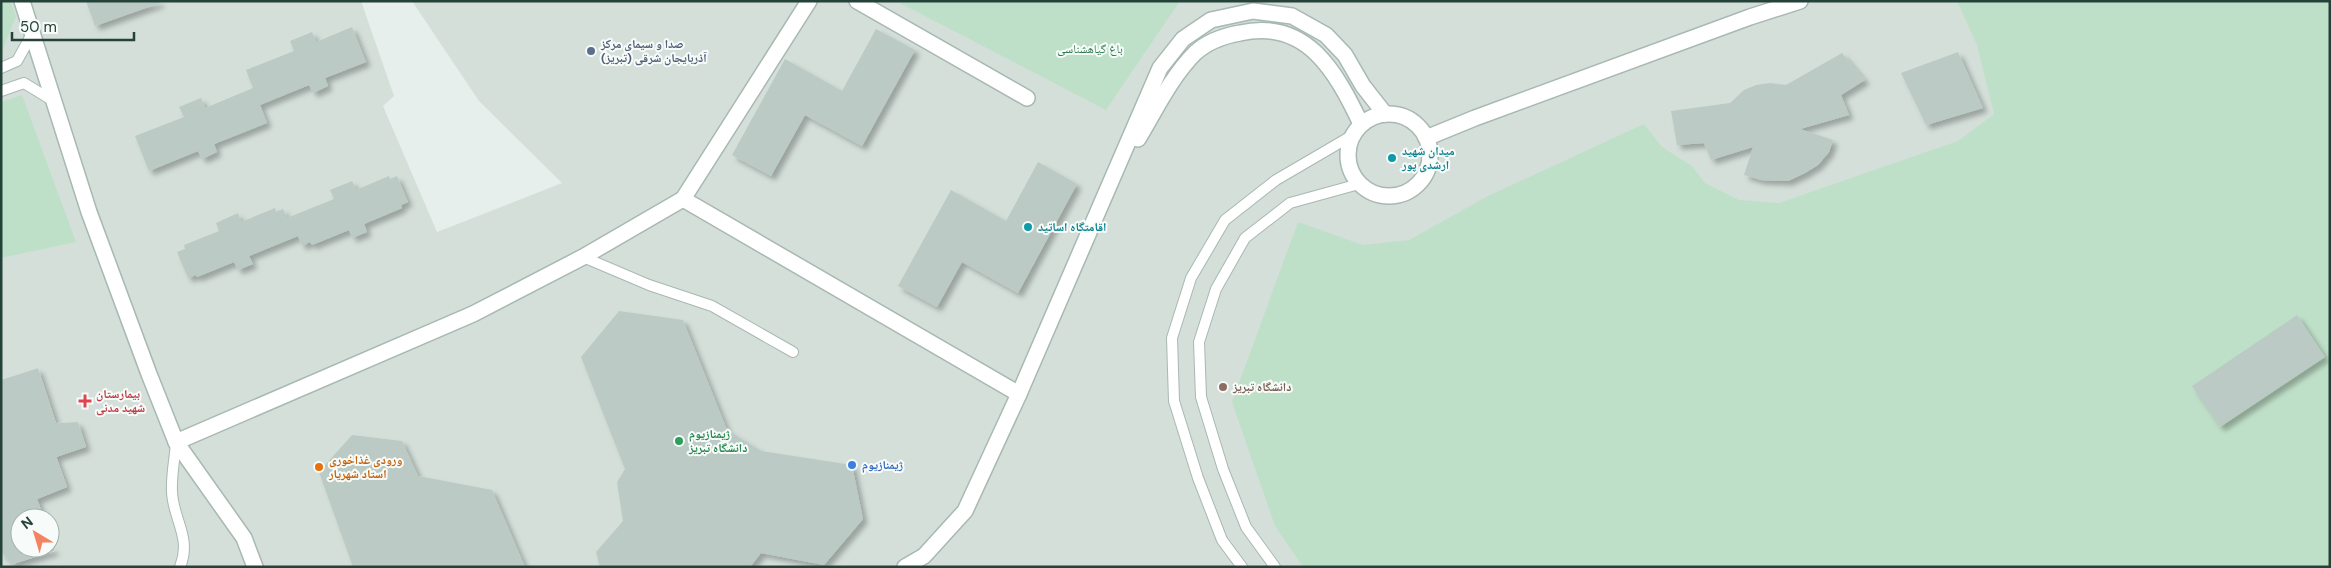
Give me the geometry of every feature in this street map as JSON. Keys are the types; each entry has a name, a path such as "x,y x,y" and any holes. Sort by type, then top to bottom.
{"street":[{"path":"22,1 89,212 176,442 244,538 255,567"},
{"path":"176,442 473,314 583,257 683,198 809,1"},
{"path":"857,1 1027,98"},
{"path":"1426,138 1475,118 1731,24 1800,1"},
{"path":"905,567 928,562 965,511 1019,394 1160,68 1183,39 1211,20 1253,11 1292,16 1326,35 1344,55 1363,86 1386,114"},
{"path":"1111,183 1176,78 1196,53 1218,38 1254,30 1286,34 1314,50 1330,66 1357,130"},
{"path":"1386,114 1398,115 1410,120 1420,128 1426,138 1430,150 1429,163 1425,175 1417,185 1400,194 1382,196 1370,192 1359,184 1352,174 1348,162 1348,148 1357,130 1373,117 1386,114"},
{"path":"683,198 1019,394"}],"lane":[{"path":"1,68 17,61 33,32"},
{"path":"1,91 24,83 55,102"},
{"path":"1242,567 1222,540 1198,478 1174,401 1172,338 1191,278 1225,220 1276,180 1357,130"},
{"path":"1275,567 1246,527 1224,469 1201,397 1199,342 1216,289 1245,238 1290,204 1359,184"},
{"path":"583,257 649,285 712,306 794,352"},
{"path":"176,442 172,492 184,536 185,555 180,567"},
{"path":"244,538 250,567"}],"shaded area":[{"name":"دانشگاه تبریز","path":"1,1 361,1 394,96 383,106 437,232 562,183 479,101 412,1 2330,1 2330,567 1,567 1,552 13,564 32,558 60,558 60,508 40,508 37,499 67,487 57,457 86,446 78,422 56,423 38,368 1,380"}],"green space":[{"path":"1,1 10,1 16,16 1,55"},
{"name":"باغ گیاهشناسی","path":"896,1 1180,1 1106,110"},
{"path":"1957,1 2330,1 2330,567 1303,567 1275,526 1232,402 1298,222 1363,245 1409,240 1488,196 1644,124 1662,147 1692,166 1705,183 1739,200 1779,203 1958,141 1994,114 1977,45"},
{"path":"22,95 76,242 1,258 1,102"}],"building":[{"path":"86,1 160,1 160,3 95,26"},
{"path":"352,27 366,62 325,78 328,86 313,93 309,85 260,105 267,123 214,144 217,152 202,159 198,151 149,171 135,136 184,117 179,107 201,98 205,108 253,88 246,70 294,51 290,41 312,32 316,42"},
{"path":"876,29 915,50 862,146 805,115 771,176 732,155 785,59 842,91"},
{"path":"1958,52 1983,108 1926,125 1901,73"},
{"path":"1842,53 1865,80 1841,95 1849,115 1800,129 1833,140 1829,152 1818,165 1805,173 1788,181 1761,180 1744,175 1753,147 1711,160 1704,143 1677,145 1671,111 1730,103 1744,90 1756,85 1770,83 1786,85"},
{"path":"1038,162 1077,184 1018,293 962,262 937,307 898,286 951,190 1006,221"},
{"path":"389,176 390,179 397,176 408,202 401,205 402,208 364,224 367,232 352,238 349,230 312,245 310,242 302,246 298,236 249,256 253,264 238,270 234,262 197,277 196,275 188,278 177,252 185,249 184,245 219,231 216,223 238,213 241,222 275,208 276,212 283,209 287,218 334,199 330,190 352,181 356,190"},
{"name":"ژیمنازیوم دانشگاه تبریز","path":"619,311 683,320 727,430 761,451 852,465 863,519 824,565 761,553 750,567 600,567 596,552 623,521 617,482 625,469 581,357"},
{"path":"2297,315 2325,357 2220,427 2192,386"},
{"path":"38,368 56,423 78,422 86,447 56,457 67,487 37,499 40,508 10,508 10,558 32,558 13,564 1,552 1,380"},
{"path":"352,435 402,441 418,476 492,490 525,567 353,567 319,472"}],"place":[{"name":"صدا و سیمای مرکز آذربایجان شرقی (تبریز)","path":"591,51"},
{"name":"میدان شهید ارشدی پور","path":"1392,158"},
{"name":"اقامتگاه اساتید","path":"1028,227"},
{"name":"دانشگاه تبریز","path":"1223,387"},
{"name":"بیمارستان شهید مدنی","path":"85,401"},
{"name":"ژیمنازیوم دانشگاه تبریز","path":"679,441"},
{"name":"ژیمنازیوم","path":"852,465"},
{"name":"ورودی غذاخوری استاد شهریار","path":"319,467"}]}
